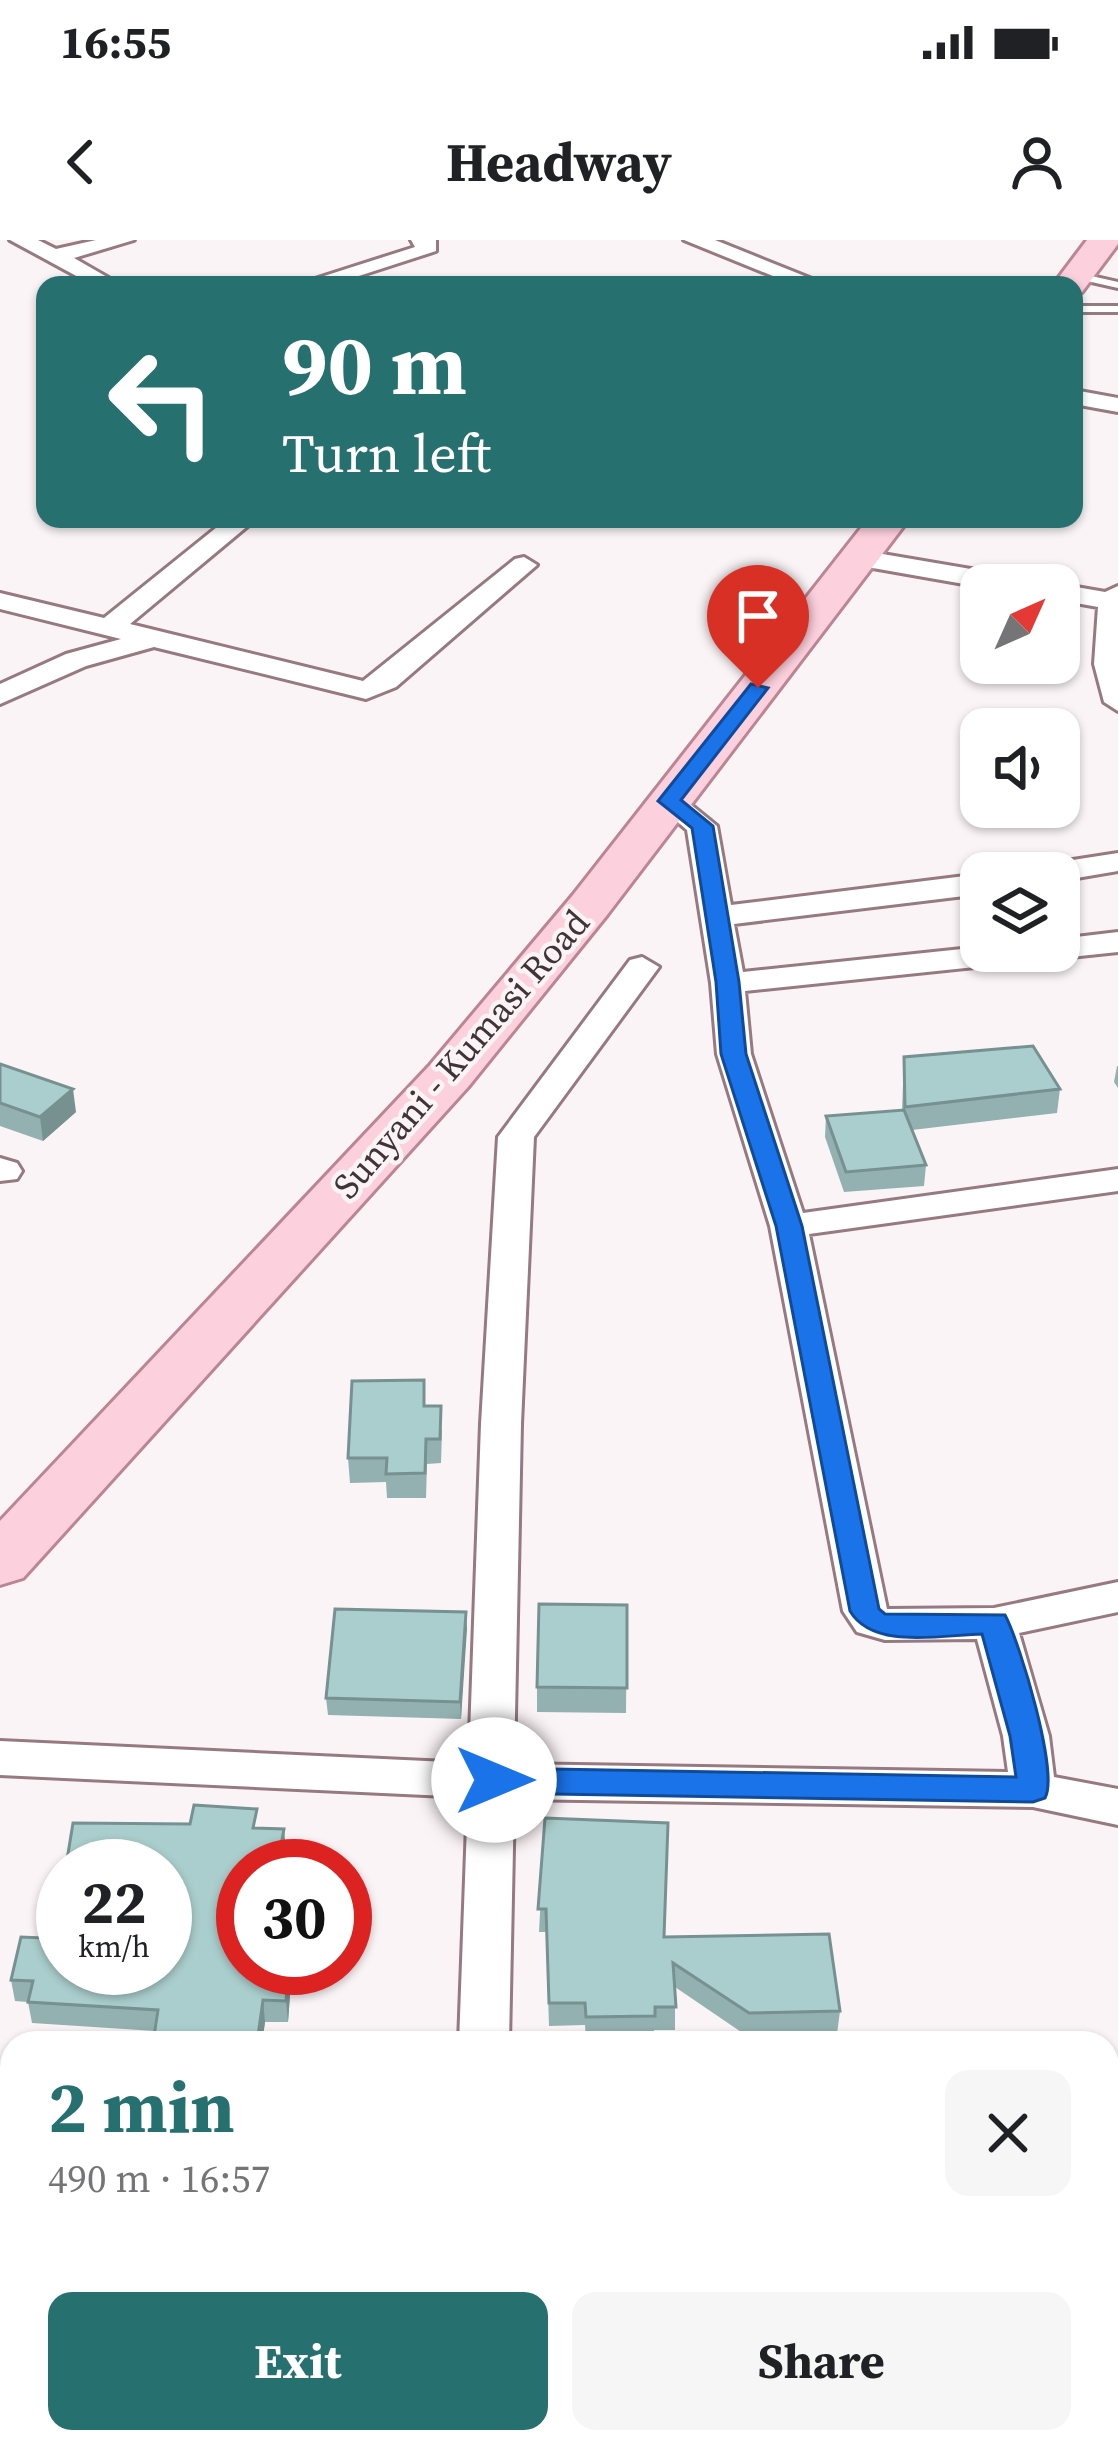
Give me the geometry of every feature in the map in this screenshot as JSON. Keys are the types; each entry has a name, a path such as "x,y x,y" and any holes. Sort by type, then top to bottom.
{"main road":[{"path":"1082,276 1104,240"},
{"name":"Sunyani - Kumasi Road","path":"0,1562 449,1076 874,539"}],"street":[{"path":"21,240 91,276"},
{"path":"52,257 124,240"},
{"path":"338,276 425,251 428,243 422,240"},
{"path":"695,240 792,276"},
{"path":"1083,399 1118,405"},
{"path":"112,625 232,528"},
{"path":"874,539 960,566"},
{"path":"0,601 159,636 365,690 386,681 524,565"},
{"path":"1080,594 1115,597 1108,664 1118,702"},
{"path":"0,695 76,660 159,636"},
{"path":"668,801 702,826 728,982 734,1054 789,1226 865,1611 872,1621 885,1625 994,1623 1118,1597"},
{"path":"1080,868 1118,862"},
{"path":"718,916 960,887"},
{"path":"1080,947 1118,942"},
{"path":"728,982 960,959"},
{"path":"484,2031 501,1424 516,1137 642,967"},
{"path":"789,1226 1118,1181"},
{"path":"994,1623 1026,1736 1033,1790"},
{"path":"0,1758 494,1780 1033,1790 1118,1807"}],"lane":[{"path":"1083,289 1118,285"},
{"path":"1083,294 1118,309"}],"building":[{"path":"1033,1046 1060,1089 905,1107 904,1057"},
{"path":"0,1064 73,1089 40,1117 0,1103"},
{"path":"904,1110 926,1165 846,1172 826,1116"},
{"path":"424,1380 424,1406 441,1406 440,1439 426,1439 425,1473 386,1474 387,1458 348,1458 352,1381"},
{"path":"539,1604 627,1605 627,1688 537,1687"},
{"path":"335,1609 466,1612 460,1702 326,1698"},
{"path":"194,1805 257,1809 253,1828 284,1829 282,1839 216,1839 216,1995 287,1995 286,2001 263,2000 259,2031 155,2031 158,2010 28,2002 33,1981 11,1980 21,1937 36,1938 36,1995 192,1995 192,1839 70,1839 73,1823 190,1824"},
{"path":"545,1818 668,1823 664,1937 829,1934 840,2011 749,2013 673,1963 676,2007 655,2007 655,2016 586,2017 585,2003 549,2003 546,1909 538,1909"}],"route":[{"path":"494,1780 1033,1790 1026,1736 994,1623 885,1625 872,1621 865,1611 789,1226 734,1054 728,982 702,826 668,801 758,688"}]}
